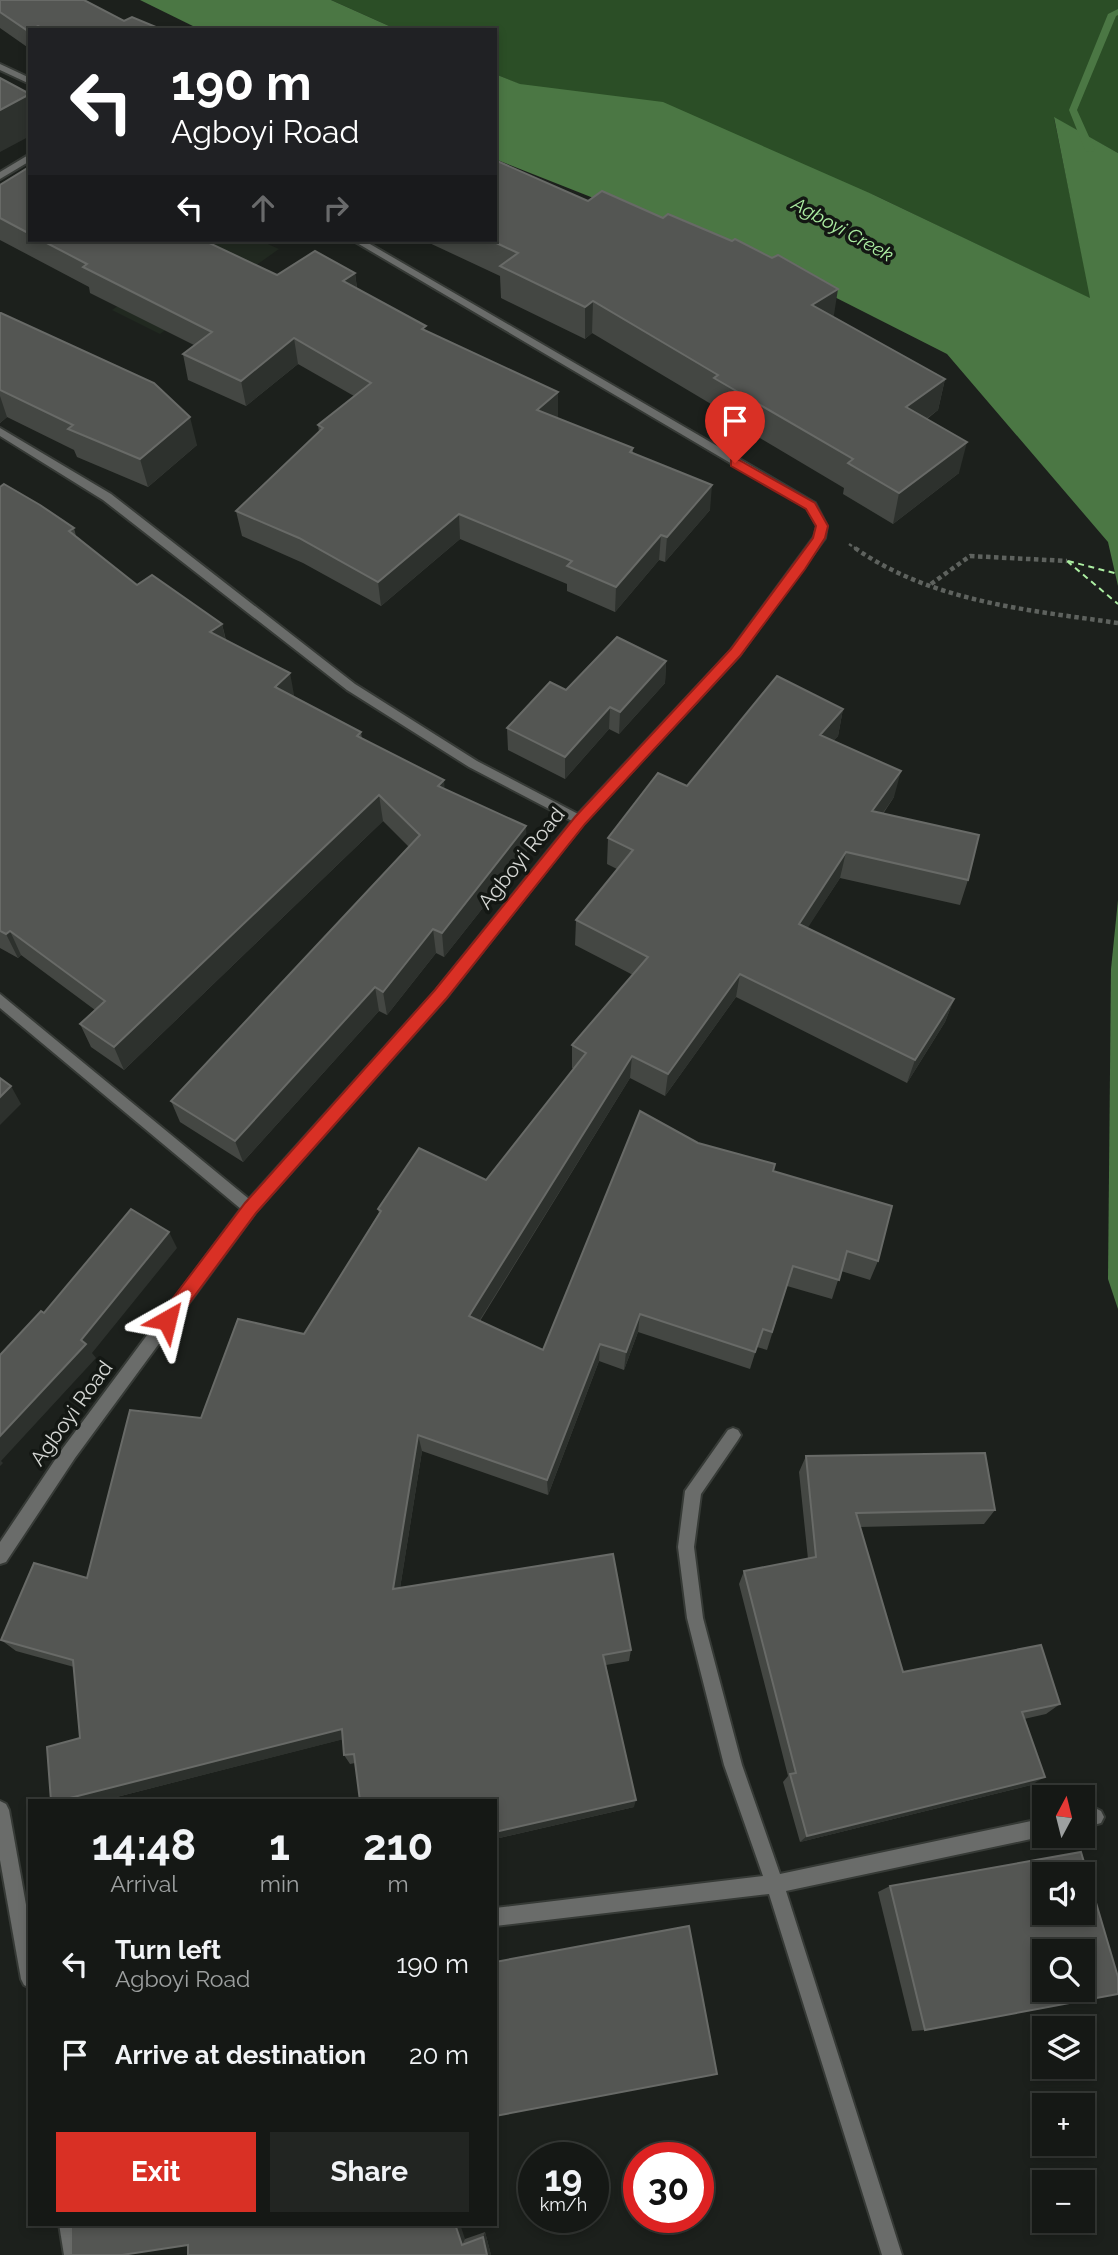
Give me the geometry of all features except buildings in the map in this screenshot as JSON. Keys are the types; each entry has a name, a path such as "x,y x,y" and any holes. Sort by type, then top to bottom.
{"street":[{"path":"0,67 28,80"},
{"path":"0,176 28,158"},
{"path":"360,242 811,506 822,526"},
{"path":"0,431 107,497 351,687 473,764 580,820"},
{"name":"Agboyi Road","path":"0,1556 69,1453 250,1208 441,994 580,820 735,653 801,566 819,538 822,526"},
{"path":"0,1000 250,1208"},
{"path":"733,1435 693,1491 686,1547 695,1618 733,1765 775,1884 892,2255"},
{"path":"0,1810 28,1967"},
{"path":"497,1917 775,1884 1032,1830"},
{"path":"69,2226 74,2255"}],"path":[{"path":"822,526 885,569 984,603 1118,623"},
{"path":"931,584 970,556 1067,561"}],"shaded area":[{"path":"331,0 1118,0 1118,153 1054,118 1091,299 874,195 497,75 497,28 394,28"},
{"path":"209,242 263,242 279,249 160,334 112,310"}],"water":[{"path":"140,0 331,0 394,28 197,28"},
{"name":"Agboyi Creek","path":"497,75 520,84 663,102 874,195 1090,298 1054,117 1118,153 1118,586 1108,542 947,354 801,280 497,160"},
{"path":"1118,900 1118,1309 1108,1279 1111,969"}],"waterway":[{"path":"1090,150 1073,110 1112,14 1118,12"}],"ferry route":[{"path":"1067,561 1118,604"},
{"path":"1068,561 1118,574"}],"route":[{"path":"167,1320 250,1208 441,994 580,820 735,653 801,566 819,538 822,526 817,514 811,506 735,463"}]}
